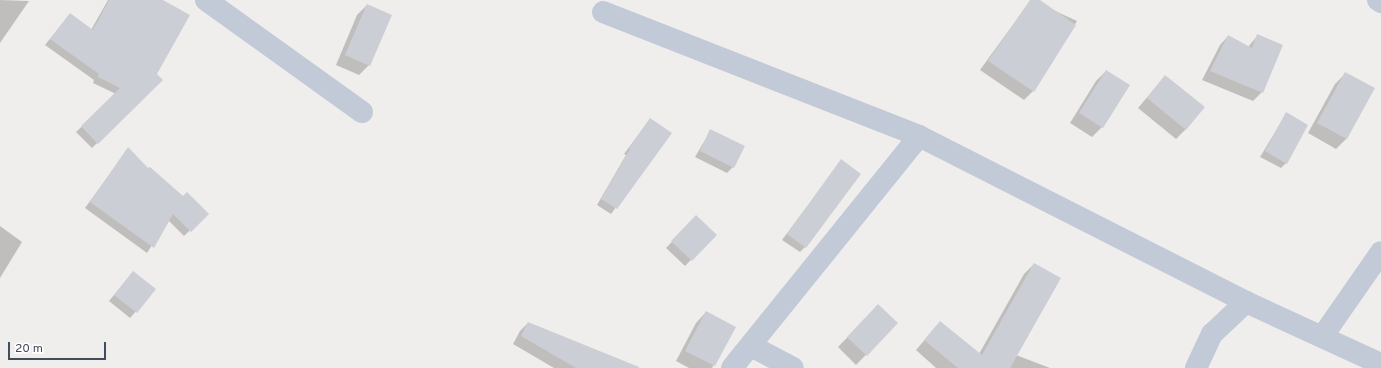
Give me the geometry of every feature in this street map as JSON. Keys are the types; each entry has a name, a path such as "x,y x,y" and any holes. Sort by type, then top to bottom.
{"street":[{"path":"206,0 362,112"},
{"path":"603,12 919,136 1246,302 1381,364"},
{"path":"732,368 919,136"},
{"path":"1322,337 1381,252"},
{"path":"1196,368 1212,334 1246,302"},
{"path":"751,346 792,368"}],"building":[{"path":"109,0 163,0 190,15 157,74 163,80 98,144 81,126 120,88 98,77 99,74 50,39 70,13 93,30"},
{"path":"1030,0 1040,0 1076,25 1034,92 988,61"},
{"path":"367,4 392,15 370,66 345,55"},
{"path":"1257,34 1283,45 1263,93 1210,71 1228,35 1252,48"},
{"path":"1106,70 1130,85 1103,128 1079,113"},
{"path":"1345,72 1375,88 1347,139 1317,123"},
{"path":"1165,75 1205,107 1186,130 1147,98"},
{"path":"1286,112 1308,125 1287,164 1265,151"},
{"path":"650,118 672,133 617,209 601,199 630,149 629,148"},
{"path":"710,129 745,146 734,168 700,151"},
{"path":"128,147 148,168 150,167 183,196 187,192 209,214 191,232 173,214 154,248 90,202"},
{"path":"841,159 861,174 806,248 787,234"},
{"path":"696,215 717,235 692,261 671,241"},
{"path":"1034,263 1061,278 1010,368 958,368 924,340 940,321 982,355"},
{"path":"133,271 156,289 137,313 114,295"},
{"path":"878,304 898,323 867,356 847,337"},
{"path":"706,311 736,327 715,366 685,351"},
{"path":"528,322 639,368 576,368 521,336"}]}
